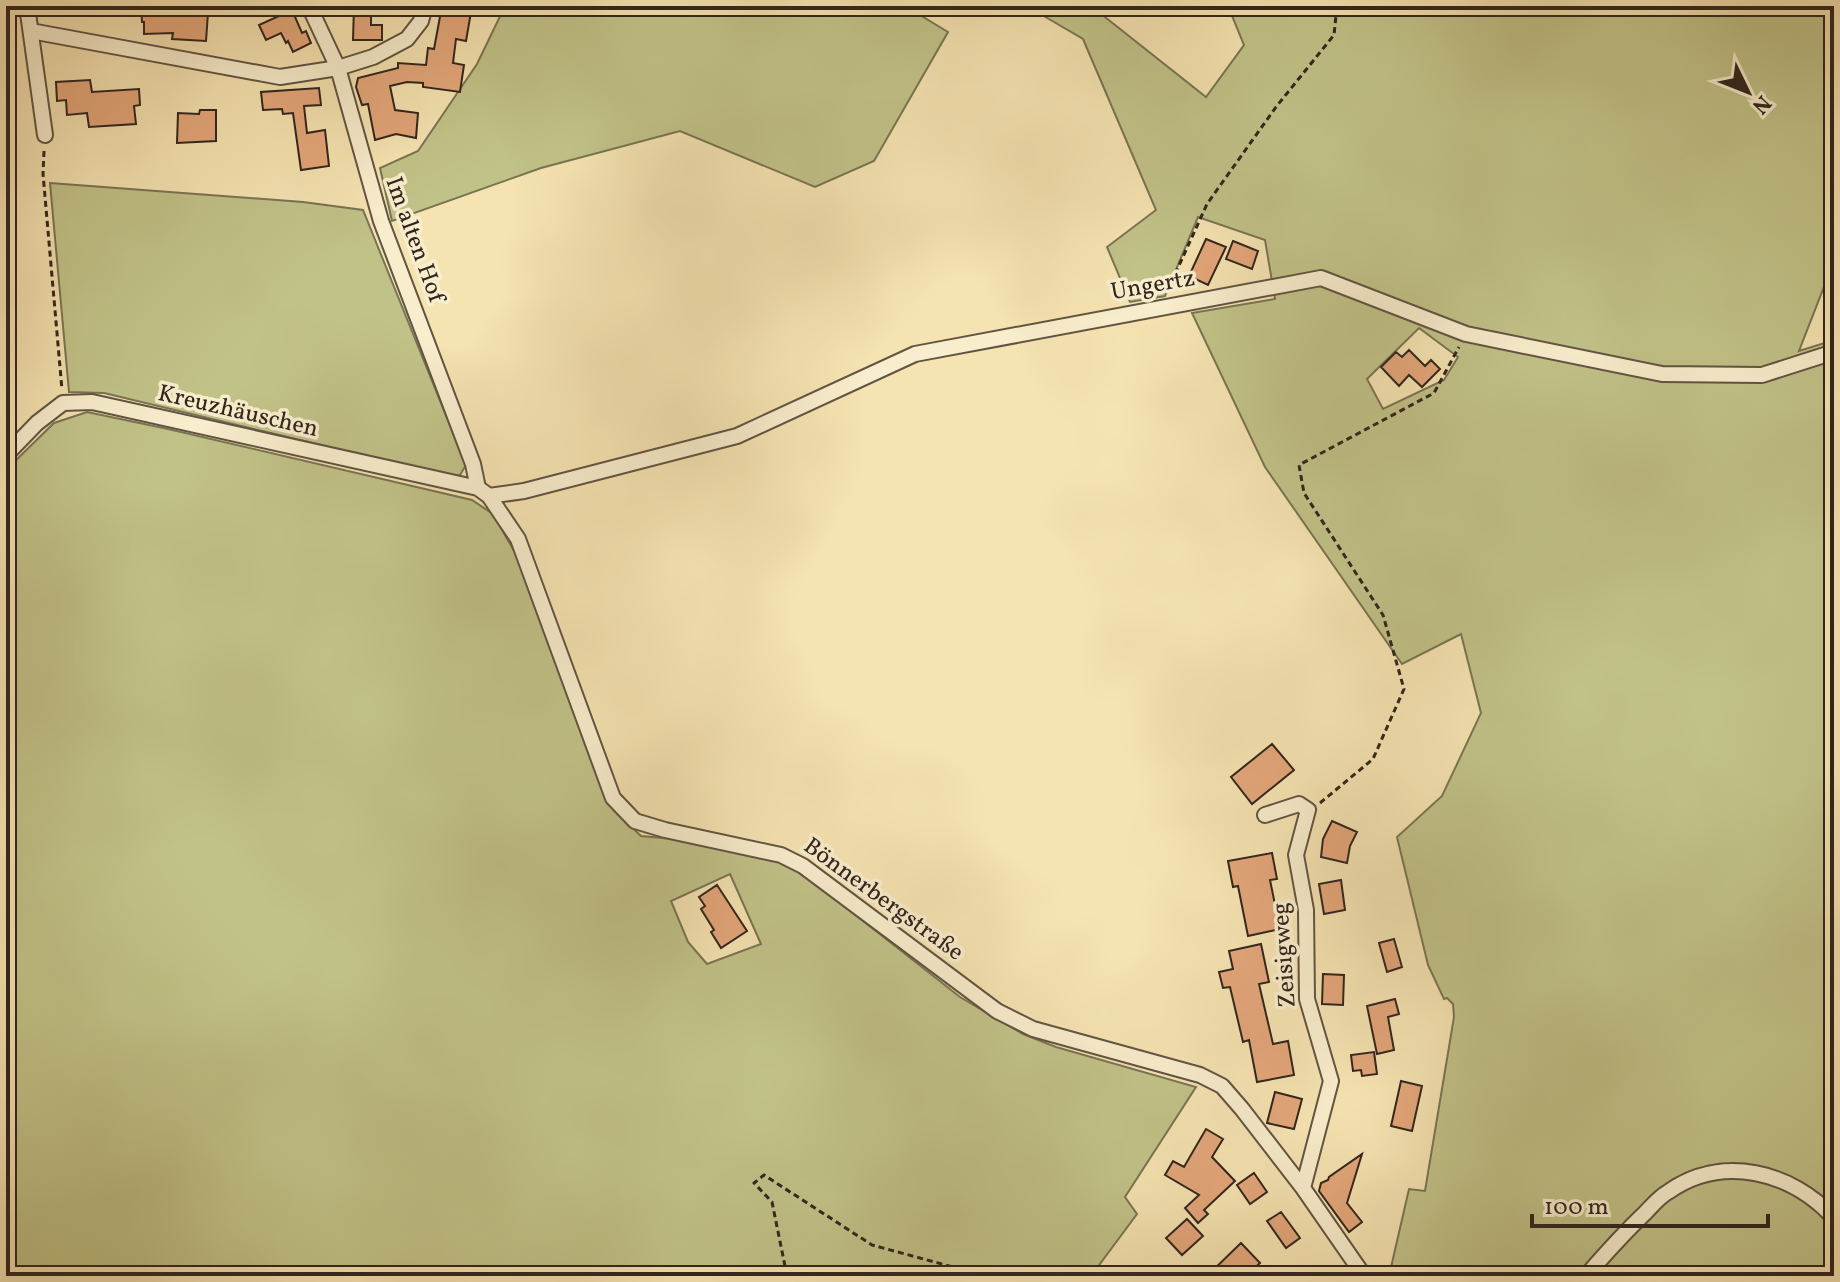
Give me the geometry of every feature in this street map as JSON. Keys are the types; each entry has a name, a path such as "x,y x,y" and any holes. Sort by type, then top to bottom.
{"street":[{"path":"27,6 45,135"},
{"name":"Im alten Hof","path":"309,6 338,68 381,221 483,492"},
{"path":"31,31 280,77 338,68 373,57 407,39 421,21 425,6"},
{"name":"Ungertz","path":"483,492 524,491 737,436 915,354 1321,278 1466,334 1662,374 1762,375 1834,352"},
{"name":"Kreuzhäuschen","path":"63,403 92,402 483,492"},
{"path":"6,455 37,423 63,403"},
{"name":"Bönnerbergstraße","path":"483,492 518,539 613,798 635,821 781,855 815,874 997,1011 1033,1029 1200,1075 1222,1086 1303,1188 1364,1276"},
{"path":"1265,815 1299,804 1308,810 1307,815"},
{"name":"Zeisigweg","path":"1303,1188 1331,1081 1307,999 1306,910 1296,855 1307,815"},
{"path":"1586,1276 1666,1193 1692,1178 1718,1172 1750,1172 1783,1180 1823,1206 1834,1218"}],"path":[{"path":"1161,307 1207,204 1276,107 1334,35 1337,6"},
{"path":"45,135 43,174 63,403"},
{"path":"1307,815 1373,759 1404,689 1383,615 1304,493 1299,465 1434,393 1466,334"},
{"path":"787,1276 772,1202 754,1183 764,1175 872,1245 986,1276"}],"green space":[{"path":"505,6 905,6 948,32 874,161 815,187 680,131 541,168 392,221 380,168 418,151 477,64"},
{"path":"1047,6 1091,6 1206,97 1244,45 1228,6 1834,6 1834,261 1799,351 1834,340 1834,1276 1389,1276 1409,1189 1425,1191 1454,1017 1453,1004 1444,999 1428,965 1397,837 1442,796 1481,713 1461,634 1402,664 1265,467 1192,313 1275,299 1265,240 1198,217 1165,296 1130,302 1107,247 1156,210 1083,39 1042,15","holes":["1419,328 1458,357 1444,380 1383,409 1367,379"]},
{"path":"50,183 303,202 363,210 466,465 460,475 450,476 104,393 69,392"},
{"path":"87,412 472,500 493,514 521,563 605,795 618,814 641,836 756,854 789,866 960,997 1023,1034 1056,1047 1196,1087 1125,1197 1137,1214 1091,1276 6,1276 6,470 54,423","holes":["730,874 761,944 707,964 688,942 671,901"]}],"building":[{"path":"141,6 158,6 158,11 208,13 206,41 172,39 173,33 144,34"},
{"path":"354,6 371,6 371,25 382,25 382,40 353,40"},
{"path":"442,6 458,6 457,10 471,12 466,41 456,39 453,63 464,65 460,92 423,87 423,83 407,82 390,86 395,110 418,113 416,138 396,134 375,140 368,104 362,105 356,87 358,78 398,68 398,63 426,65 428,48 434,49"},
{"path":"292,10 302,33 306,31 311,43 293,52 281,33 266,40 259,25"},
{"path":"90,80 92,92 139,89 140,105 134,106 136,124 89,127 87,113 67,115 66,100 57,101 56,82"},
{"path":"319,88 321,105 304,106 307,133 325,130 329,166 301,170 293,113 283,114 282,109 263,110 261,92"},
{"path":"200,110 216,110 216,141 177,143 178,113 199,114"},
{"path":"1206,239 1226,247 1208,285 1189,276"},
{"path":"1233,241 1258,251 1252,269 1226,259"},
{"path":"1409,350 1425,366 1431,360 1440,369 1422,387 1409,375 1399,386 1381,367 1396,352 1402,357"},
{"path":"1272,744 1294,770 1252,804 1231,777"},
{"path":"1332,821 1357,832 1347,863 1321,857 1323,839"},
{"path":"1272,853 1277,879 1270,880 1280,929 1248,936 1238,886 1233,887 1228,861"},
{"path":"1341,880 1345,910 1324,914 1319,884"},
{"path":"717,885 747,931 721,948 701,909 705,906 699,897"},
{"path":"1394,939 1402,967 1387,972 1379,943"},
{"path":"1261,944 1269,982 1259,984 1273,1044 1288,1041 1294,1075 1257,1082 1249,1040 1243,1042 1230,987 1223,988 1219,972 1233,969 1229,951"},
{"path":"1323,974 1344,975 1343,1005 1322,1004"},
{"path":"1395,999 1399,1014 1388,1017 1394,1050 1377,1054 1367,1006"},
{"path":"1374,1052 1377,1074 1362,1076 1361,1070 1353,1071 1351,1055"},
{"path":"1401,1081 1422,1086 1412,1131 1391,1126"},
{"path":"1275,1092 1302,1099 1294,1129 1267,1123"},
{"path":"1206,1129 1223,1139 1212,1157 1235,1181 1204,1210 1208,1214 1198,1223 1185,1208 1199,1195 1165,1175 1173,1161 1184,1167"},
{"path":"1362,1154 1347,1203 1362,1222 1349,1232 1319,1191 1321,1183"},
{"path":"1254,1173 1267,1192 1250,1204 1237,1185"},
{"path":"1281,1212 1300,1238 1286,1248 1267,1221"},
{"path":"1187,1219 1203,1236 1182,1255 1166,1238"},
{"path":"1241,1243 1260,1263 1246,1276 1207,1276"}]}
